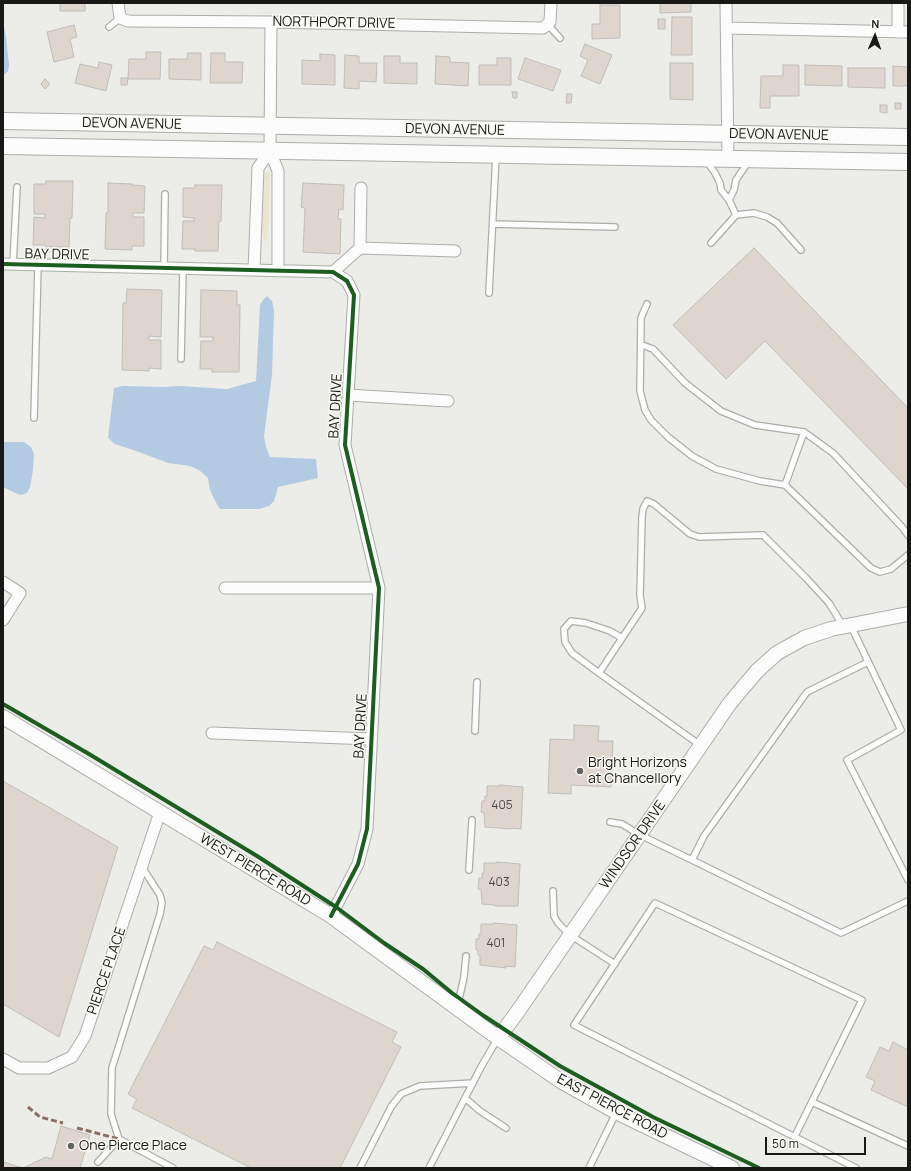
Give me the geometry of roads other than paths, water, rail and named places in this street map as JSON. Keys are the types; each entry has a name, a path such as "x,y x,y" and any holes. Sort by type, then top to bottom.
{"main road":[{"name":"DEVON AVENUE","path":"3,121 908,137"},
{"name":"DEVON AVENUE","path":"3,146 908,162"}],"street":[{"path":"118,3 120,18"},
{"path":"548,25 551,18 551,3"},
{"path":"726,3 728,159"},
{"path":"727,28 903,32 898,3"},
{"name":"NORTHPORT DRIVE","path":"120,18 128,21 270,22 538,28 543,28 548,25"},
{"path":"270,22 270,151 278,171 278,271"},
{"path":"254,270 258,168 270,151"},
{"path":"360,248 361,188"},
{"path":"333,272 360,248 455,251"},
{"name":"BAY DRIVE","path":"8,264 333,272 347,281 354,295 345,446 379,588 367,829 358,864 331,916"},
{"name":"BAY DRIVE","path":"348,395 448,401"},
{"path":"3,582 20,593 3,620"},
{"path":"226,588 379,588"},
{"name":"WINDSOR DRIVE","path":"498,1038 734,698 757,670 777,654 804,638 831,629 908,614"},
{"name":"WEST PIERCE ROAD","path":"3,717 331,916 498,1038"},
{"name":"BAY DRIVE","path":"212,733 372,739"},
{"name":"PIERCE PLACE","path":"3,1059 19,1068 48,1068 72,1057 85,1036 160,812"},
{"name":"EAST PIERCE ROAD","path":"498,1038 562,1082 616,1112 732,1168"}],"lane":[{"path":"109,27 120,18"},
{"path":"548,25 560,38"},
{"path":"489,293 496,155"},
{"path":"704,158 715,173 720,183 721,190 729,200 736,215"},
{"path":"729,200 734,190 736,180 750,159"},
{"path":"8,264 17,187"},
{"path":"164,268 165,194"},
{"path":"711,243 736,215 754,213 767,217 777,223 801,250"},
{"path":"493,224 615,227"},
{"path":"34,418 38,265"},
{"path":"181,359 183,268"},
{"path":"647,304 641,318 642,344 639,365 640,391 645,410 651,420 668,437 692,456 716,469 760,481 785,485 871,568 880,572 891,569 908,555"},
{"path":"642,344 654,349 686,383 721,411 755,425 804,432 833,453 908,535"},
{"path":"785,485 804,432"},
{"path":"599,673 642,608 640,595 642,517 643,509 647,501 654,504 690,534 699,536 763,535 807,578 847,626 868,662 901,730 847,760 908,880"},
{"path":"622,638 610,631 586,623 571,621 564,629 565,642 572,653 701,745"},
{"path":"692,860 704,836 807,692 868,662"},
{"path":"475,731 477,682"},
{"path":"469,870 472,820"},
{"path":"610,822 622,824 640,835 841,932 908,901"},
{"path":"142,867 160,895 162,903 112,1068 111,1114 120,1139 173,1168"},
{"path":"553,891 554,916 558,923 570,935 615,964"},
{"path":"795,1136 862,1000 655,903 574,1025 856,1168"},
{"path":"457,1008 464,977 466,956"},
{"path":"428,1168 472,1083 498,1038"},
{"path":"360,1168 391,1107 401,1094 420,1086 472,1083"},
{"path":"465,1098 480,1111 506,1128"},
{"path":"812,1102 908,1146"},
{"path":"589,1168 616,1112"},
{"path":"98,1162 120,1139"}],"water":[{"path":"3,22 9,65 8,71 5,74 3,74"},
{"path":"267,296 272,301 274,310 272,375 264,436 266,447 270,457 316,459 318,478 278,487 274,501 269,506 259,509 220,509 210,490 208,478 199,470 190,466 168,463 115,444 108,438 114,388 123,386 180,386 227,389 256,381 260,305"},
{"path":"3,442 24,442 31,447 34,454 33,470 30,487 27,493 21,495 3,487"}],"place":[{"name":"Bright Horizons at Chancellory","path":"580,771"},
{"name":"One Pierce Place","path":"71,1146"}]}
